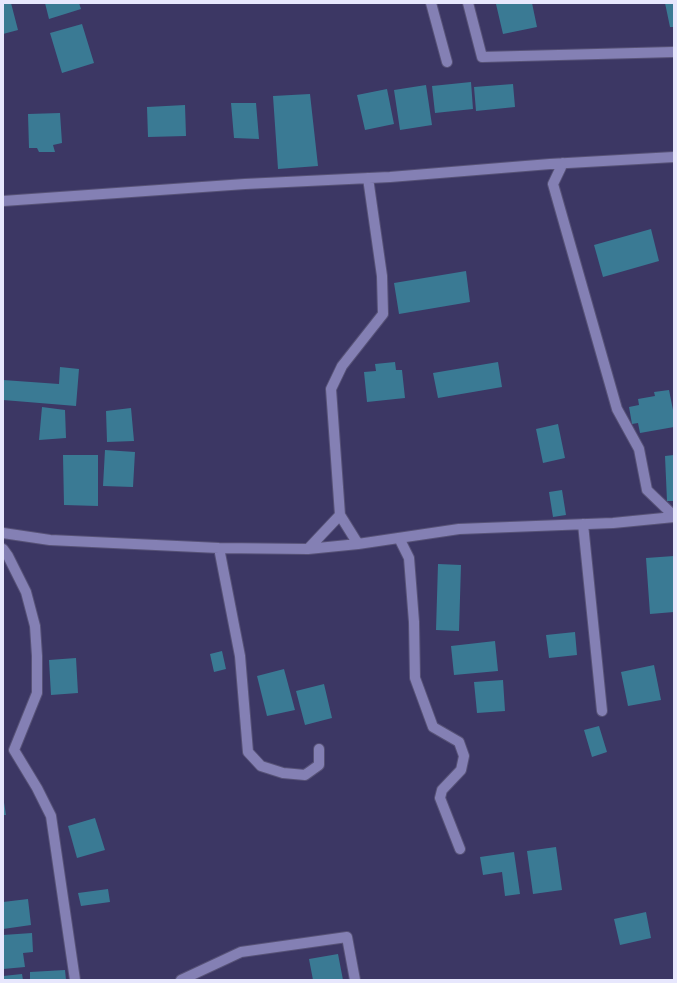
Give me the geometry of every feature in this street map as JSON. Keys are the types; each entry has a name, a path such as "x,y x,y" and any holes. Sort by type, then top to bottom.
{"street":[{"path":"431,3 447,62"},
{"path":"468,3 482,57 674,52"},
{"path":"3,201 244,184 368,178 563,163 674,157"},
{"path":"563,163 553,184 617,409 639,449 647,490 674,517"},
{"path":"358,544 340,515 331,389 342,366 383,314 382,276 368,178"},
{"path":"308,549 340,515"},
{"path":"3,533 50,540 219,548 308,549 358,544 459,529 583,524 674,517"},
{"path":"583,524 602,711"},
{"path":"399,538 408,558 414,622 416,678 433,727 459,742 464,756 461,770 442,790 440,798 460,849"},
{"path":"219,548 240,656 248,752 261,766 283,773 305,774 319,765 318,749"},
{"path":"3,549 26,592 35,626 37,693 14,750 37,788 50,816 75,980"},
{"path":"181,980 241,952 347,937 355,980"}],"building":[{"path":"3,3 11,3 18,30 3,34"},
{"path":"45,3 79,3 81,9 49,19"},
{"path":"532,3 537,27 503,34 496,4"},
{"path":"665,3 674,3 674,27 670,27"},
{"path":"82,24 94,63 62,73 50,33"},
{"path":"471,82 473,109 435,113 432,86"},
{"path":"513,84 515,107 476,111 474,87"},
{"path":"426,85 432,125 400,130 394,90"},
{"path":"387,89 394,124 365,130 357,95"},
{"path":"310,94 318,166 278,169 273,96"},
{"path":"231,103 256,103 259,139 234,138"},
{"path":"185,105 186,136 148,137 147,107"},
{"path":"60,113 62,143 53,145 55,152 39,152 37,148 29,148 28,114"},
{"path":"651,229 659,261 603,277 594,245"},
{"path":"466,271 470,302 399,314 394,283"},
{"path":"395,362 396,370 402,370 405,398 367,402 364,372 376,371 375,364"},
{"path":"498,362 502,387 438,398 433,373"},
{"path":"60,367 79,369 76,406 3,400 3,380 59,384"},
{"path":"669,390 674,415 674,427 640,433 638,423 632,424 629,407 639,405 638,399 655,396 654,392"},
{"path":"42,407 65,410 66,438 39,440"},
{"path":"131,408 134,441 107,442 106,411"},
{"path":"558,424 565,458 543,463 536,429"},
{"path":"105,450 135,452 133,487 103,486"},
{"path":"63,455 98,455 98,506 64,505"},
{"path":"674,455 674,501 667,501 665,456"},
{"path":"562,490 566,515 553,517 549,492"},
{"path":"674,556 674,612 650,614 646,558"},
{"path":"438,564 461,565 459,631 436,630"},
{"path":"575,632 577,655 549,658 546,635"},
{"path":"495,641 498,671 454,675 451,646"},
{"path":"222,651 226,669 214,672 210,654"},
{"path":"76,658 78,693 51,695 49,660"},
{"path":"654,665 661,700 628,706 621,672"},
{"path":"284,669 295,710 267,716 257,676"},
{"path":"503,680 505,711 477,713 474,682"},
{"path":"324,684 332,718 305,725 296,691"},
{"path":"599,726 607,752 592,757 584,730"},
{"path":"3,796 6,815 3,815"},
{"path":"95,818 105,850 77,858 68,826"},
{"path":"556,847 562,890 533,894 527,851"},
{"path":"514,852 520,894 505,896 502,872 483,875 480,857"},
{"path":"108,889 110,902 81,906 78,893"},
{"path":"28,899 31,925 3,929 3,902"},
{"path":"646,912 651,938 620,945 614,919"},
{"path":"32,933 33,952 23,953 25,967 3,969 3,935"},
{"path":"338,954 343,980 313,980 309,959"},
{"path":"65,970 66,980 30,980 30,972"},
{"path":"22,974 23,980 3,980 3,976"}]}
